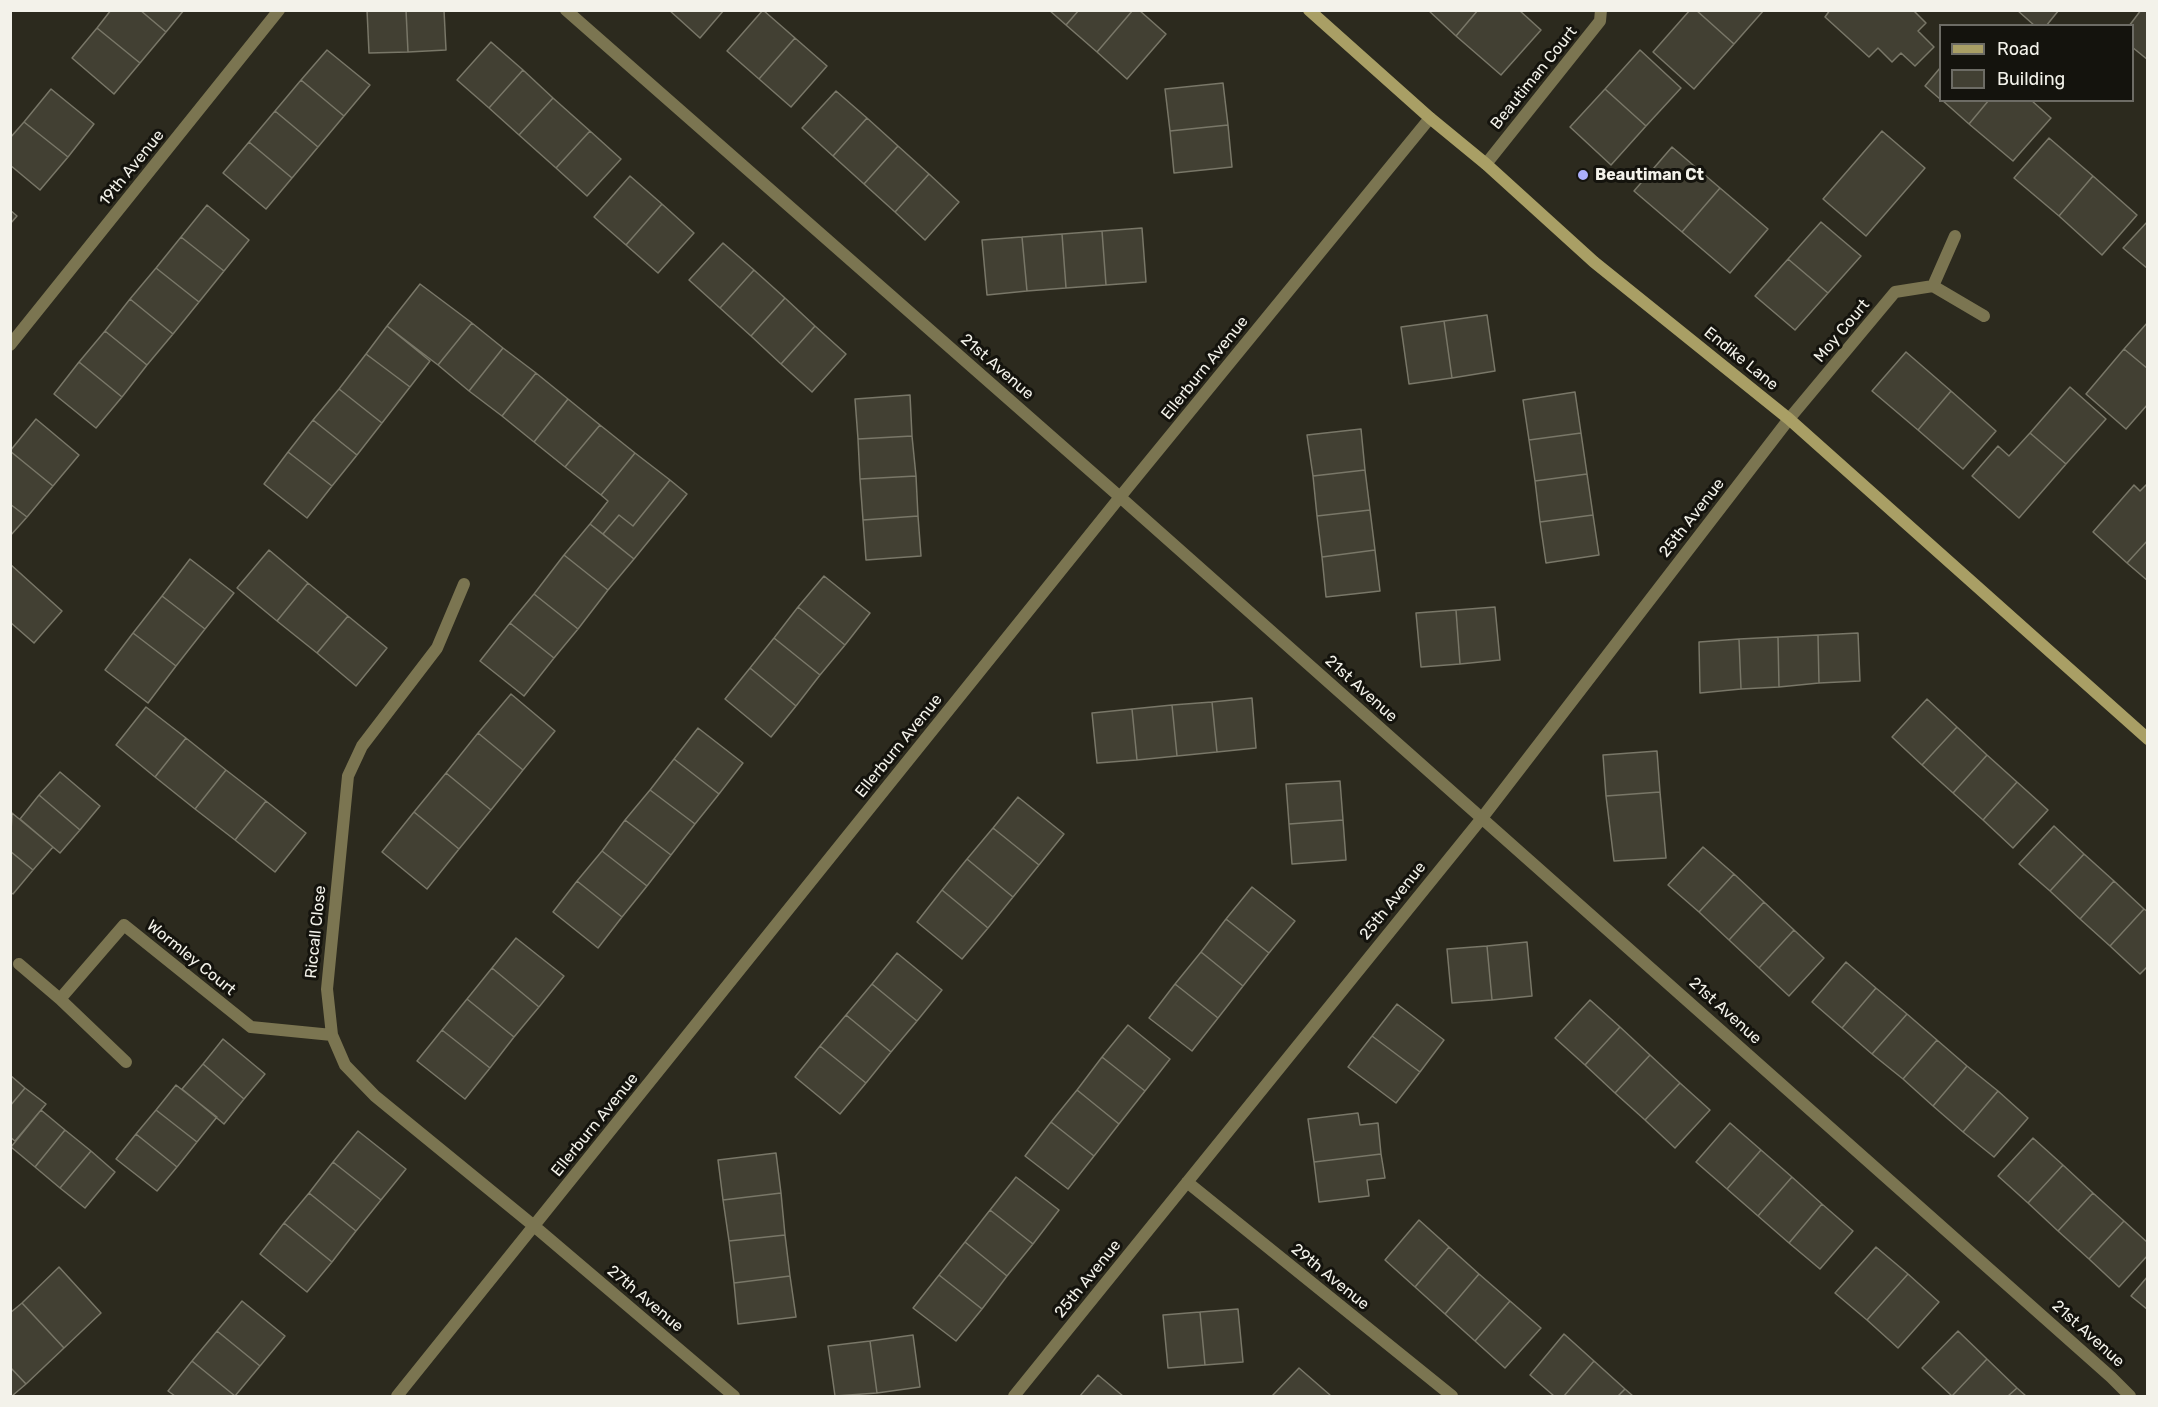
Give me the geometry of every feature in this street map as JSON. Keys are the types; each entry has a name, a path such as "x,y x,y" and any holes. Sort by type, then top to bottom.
{"street":[{"name":"19th Avenue","path":"10,345 279,10"},
{"name":"21st Avenue","path":"566,10 1120,497 2103,1369 2130,1396"},
{"name":"Endike Lane","path":"1309,10 1430,118 1486,164 1594,262 1789,420 2148,739"},
{"name":"Beautiman Court","path":"1486,164 1600,21 1601,10"},
{"name":"Ellerburn Avenue","path":"397,1396 1120,497 1430,118"},
{"path":"1955,236 1934,286 1984,316"},
{"name":"Moy Court","path":"1789,420 1896,292 1934,286"},
{"name":"25th Avenue","path":"1014,1396 1482,818 1789,420"},
{"name":"Riccall Close","path":"464,584 436,648 362,746 348,776 327,989 332,1035 345,1065 375,1096 534,1226"},
{"name":"Wormley Court","path":"60,999 124,925 250,1027 332,1035"},
{"path":"19,964 60,999 126,1062"},
{"name":"29th Avenue","path":"1187,1182 1452,1396"},
{"name":"27th Avenue","path":"534,1226 735,1396"}],"building":[{"path":"111,10 140,10 166,32 140,63 97,28"},
{"path":"140,10 184,10 166,32"},
{"path":"367,10 406,10 408,52 369,53"},
{"path":"406,10 444,10 446,50 408,52"},
{"path":"669,10 724,10 700,38"},
{"path":"763,10 795,38 759,79 727,51"},
{"path":"1049,10 1079,10 1066,25"},
{"path":"1079,10 1133,10 1097,52 1066,25"},
{"path":"1133,10 1139,10 1166,34 1127,79 1097,52"},
{"path":"1428,10 1478,10 1456,36"},
{"path":"1478,10 1519,10 1541,30 1501,75 1456,36"},
{"path":"1690,10 1696,10 1734,44 1694,89 1653,52"},
{"path":"1696,10 1764,10 1734,44"},
{"path":"1830,10 1913,10 1926,23 1918,31 1934,47 1915,66 1901,53 1892,62 1878,48 1869,57 1825,17"},
{"path":"2017,10 2059,10 2048,24 2033,24"},
{"path":"2141,10 2148,10 2148,60 2134,49 2134,24 2130,24"},
{"path":"97,28 140,63 114,94 72,58"},
{"path":"795,38 827,66 791,107 759,79"},
{"path":"491,42 523,70 489,108 457,80"},
{"path":"327,50 370,85 344,116 301,80"},
{"path":"1640,50 1681,88 1646,126 1605,89"},
{"path":"1939,69 1939,98 1925,86"},
{"path":"523,70 553,98 519,135 489,108"},
{"path":"301,80 344,116 318,147 275,111"},
{"path":"1223,83 1228,125 1170,131 1165,89"},
{"path":"51,89 94,124 68,157 24,122"},
{"path":"1605,89 1646,126 1611,165 1570,127"},
{"path":"836,91 867,118 833,156 802,128"},
{"path":"553,98 590,131 556,168 519,135"},
{"path":"1944,102 1987,102 1969,124"},
{"path":"1987,102 2033,102 2051,118 2013,161 1969,124"},
{"path":"275,111 318,147 292,178 249,142"},
{"path":"867,118 898,146 864,184 833,156"},
{"path":"24,122 68,157 40,190 10,165 10,138"},
{"path":"1228,125 1232,167 1174,173 1170,131"},
{"path":"590,131 621,159 587,196 556,168"},
{"path":"1882,131 1925,168 1866,236 1823,199"},
{"path":"2049,138 2093,176 2059,216 2014,178"},
{"path":"249,142 292,178 266,209 223,173"},
{"path":"898,146 929,174 895,212 864,184"},
{"path":"1672,147 1720,188 1682,232 1634,191"},
{"path":"929,174 959,202 925,240 895,212"},
{"path":"630,176 662,204 626,245 594,217"},
{"path":"2093,176 2137,215 2102,255 2059,216"},
{"path":"1720,188 1768,229 1730,273 1682,232"},
{"path":"662,204 694,233 658,273 626,245"},
{"path":"207,205 249,240 224,271 181,237"},
{"path":"10,210 17,216 10,224"},
{"path":"2148,221 2148,269 2123,248"},
{"path":"1821,222 1861,256 1828,293 1788,259"},
{"path":"1142,228 1146,282 1106,285 1102,231"},
{"path":"1102,231 1106,285 1066,288 1062,234"},
{"path":"1062,234 1066,288 1027,291 1022,237"},
{"path":"181,237 224,271 199,302 156,268"},
{"path":"1022,237 1027,291 987,295 982,240"},
{"path":"723,243 754,270 720,308 689,280"},
{"path":"1788,259 1828,293 1795,330 1755,296"},
{"path":"156,268 199,302 173,334 130,299"},
{"path":"754,270 785,298 751,336 720,308"},
{"path":"420,284 472,323 438,365 387,326"},
{"path":"785,298 815,326 781,364 751,336"},
{"path":"130,299 173,334 147,365 105,331"},
{"path":"1487,315 1495,371 1452,378 1444,321"},
{"path":"1444,321 1452,378 1409,384 1401,327"},
{"path":"2148,322 2148,369 2124,349"},
{"path":"472,323 503,348 469,391 438,365"},
{"path":"387,326 430,361 410,387 366,354"},
{"path":"815,326 846,354 812,392 781,364"},
{"path":"105,331 147,365 122,397 79,362"},
{"path":"503,348 536,373 502,416 469,391"},
{"path":"2124,349 2148,369 2148,404 2126,429 2086,394"},
{"path":"1906,352 1951,391 1918,430 1872,391"},
{"path":"366,354 410,387 382,423 339,389"},
{"path":"79,362 122,397 96,428 54,394"},
{"path":"536,373 568,399 534,442 502,416"},
{"path":"2070,387 2106,419 2066,464 2030,433"},
{"path":"339,389 382,423 357,455 313,420"},
{"path":"1951,391 1996,431 1963,469 1918,430"},
{"path":"1575,392 1581,433 1529,440 1523,400"},
{"path":"910,395 912,436 858,439 855,399"},
{"path":"568,399 600,425 565,467 534,442"},
{"path":"36,419 79,455 53,486 10,451"},
{"path":"313,420 357,455 332,486 288,452"},
{"path":"600,425 635,453 601,495 565,467"},
{"path":"1361,429 1365,470 1313,476 1307,435"},
{"path":"1581,433 1587,474 1535,481 1529,440"},
{"path":"2030,433 2066,464 2019,518 1972,476 1998,446 2009,456"},
{"path":"912,436 916,476 860,479 858,439"},
{"path":"10,451 53,486 27,517 10,504"},
{"path":"288,452 332,486 307,518 264,484"},
{"path":"635,453 670,480 633,526 619,515 603,534 590,524 608,501 601,495"},
{"path":"1365,470 1370,510 1317,516 1313,476"},
{"path":"1587,474 1593,515 1540,522 1535,481"},
{"path":"916,476 918,516 863,520 860,479"},
{"path":"670,480 687,494 634,559 603,534 619,515 633,526"},
{"path":"2148,483 2148,540 2127,563 2093,532 2134,485 2140,491"},
{"path":"10,504 27,517 10,536"},
{"path":"1370,510 1375,550 1322,557 1317,516"},
{"path":"1593,515 1599,555 1546,563 1540,522"},
{"path":"918,516 921,556 866,560 863,520"},
{"path":"590,524 634,559 608,590 564,555"},
{"path":"2148,540 2148,581 2127,563"},
{"path":"269,550 308,583 277,621 237,588"},
{"path":"1375,550 1380,591 1326,597 1322,557"},
{"path":"564,555 608,590 578,629 534,594"},
{"path":"190,559 234,593 205,629 162,596"},
{"path":"10,564 62,611 34,643 10,622"},
{"path":"824,576 870,613 845,645 798,607"},
{"path":"308,583 348,616 317,653 277,621"},
{"path":"534,594 578,629 554,658 510,623"},
{"path":"162,596 205,629 176,666 133,633"},
{"path":"798,607 845,645 820,675 774,638"},
{"path":"1495,607 1500,660 1460,664 1456,610"},
{"path":"1456,610 1460,664 1421,667 1416,613"},
{"path":"348,616 387,648 356,686 317,653"},
{"path":"510,623 554,658 524,696 480,661"},
{"path":"133,633 176,666 148,703 105,670"},
{"path":"1858,633 1860,681 1819,683 1818,635"},
{"path":"1818,635 1819,683 1779,687 1778,637"},
{"path":"1778,637 1779,687 1741,689 1739,639"},
{"path":"774,638 820,675 796,706 750,668"},
{"path":"1739,639 1741,689 1700,693 1699,642"},
{"path":"750,668 796,706 771,737 725,699"},
{"path":"511,694 555,731 523,770 478,733"},
{"path":"1252,698 1256,748 1217,752 1212,702"},
{"path":"1927,699 1957,727 1922,765 1892,737"},
{"path":"1212,702 1217,752 1177,756 1172,705"},
{"path":"1172,705 1177,756 1137,760 1132,709"},
{"path":"146,707 186,738 155,777 116,745"},
{"path":"1132,709 1137,760 1097,763 1092,713"},
{"path":"1957,727 1987,755 1953,793 1922,765"},
{"path":"698,728 743,763 719,794 674,759"},
{"path":"478,733 523,770 491,810 446,773"},
{"path":"186,738 226,770 195,809 155,777"},
{"path":"1657,751 1660,792 1606,796 1603,755"},
{"path":"1987,755 2017,782 1983,820 1953,793"},
{"path":"674,759 719,794 695,824 650,790"},
{"path":"226,770 266,801 235,840 195,809"},
{"path":"60,772 100,806 80,830 39,795"},
{"path":"446,773 491,810 459,849 414,812"},
{"path":"1340,781 1343,820 1289,824 1286,784"},
{"path":"2017,782 2048,810 2013,848 1983,820"},
{"path":"650,790 695,824 671,855 625,820"},
{"path":"1660,792 1666,858 1614,861 1606,796"},
{"path":"39,795 80,830 60,853 20,819"},
{"path":"1018,797 1064,834 1039,865 993,828"},
{"path":"266,801 306,833 275,872 235,840"},
{"path":"414,812 459,849 427,889 382,852"},
{"path":"12,813 53,847 33,870 10,851"},
{"path":"625,820 671,855 647,886 602,851"},
{"path":"1343,820 1346,860 1292,864 1289,824"},
{"path":"2054,826 2084,854 2050,891 2019,864"},
{"path":"993,828 1039,865 1013,897 967,859"},
{"path":"1703,847 1734,874 1699,912 1668,885"},
{"path":"10,851 33,870 13,894 10,892"},
{"path":"602,851 647,886 622,917 577,881"},
{"path":"2084,854 2114,881 2080,919 2050,891"},
{"path":"967,859 1013,897 988,928 942,890"},
{"path":"1734,874 1764,902 1729,940 1699,912"},
{"path":"577,881 622,917 598,948 553,912"},
{"path":"2114,881 2144,909 2110,946 2080,919"},
{"path":"1252,887 1295,921 1269,953 1226,919"},
{"path":"942,890 988,928 962,959 917,922"},
{"path":"1764,902 1794,930 1759,968 1729,940"},
{"path":"2144,909 2148,912 2148,966 2140,974 2110,946"},
{"path":"1226,919 1269,953 1243,986 1201,952"},
{"path":"1794,930 1824,958 1789,996 1759,968"},
{"path":"516,938 564,976 539,1007 492,968"},
{"path":"1527,942 1532,996 1492,1000 1487,946"},
{"path":"1487,946 1492,1000 1452,1003 1447,949"},
{"path":"1201,952 1243,986 1218,1018 1175,984"},
{"path":"897,953 942,990 917,1021 872,984"},
{"path":"1846,962 1876,988 1842,1028 1812,1002"},
{"path":"492,968 539,1007 514,1037 467,999"},
{"path":"872,984 917,1021 891,1052 846,1015"},
{"path":"1175,984 1218,1018 1192,1051 1149,1018"},
{"path":"1876,988 1907,1014 1872,1054 1842,1028"},
{"path":"467,999 514,1037 490,1068 442,1030"},
{"path":"1590,1000 1620,1027 1585,1065 1555,1038"},
{"path":"1397,1004 1444,1040 1420,1072 1372,1036"},
{"path":"1907,1014 1937,1040 1903,1079 1872,1054"},
{"path":"846,1015 891,1052 866,1083 820,1046"},
{"path":"1128,1025 1170,1059 1145,1091 1102,1057"},
{"path":"1620,1027 1650,1055 1615,1093 1585,1065"},
{"path":"442,1030 490,1068 465,1099 417,1061"},
{"path":"1372,1036 1420,1072 1396,1103 1348,1067"},
{"path":"223,1039 265,1074 244,1099 203,1064"},
{"path":"1937,1040 1967,1066 1933,1106 1903,1079"},
{"path":"820,1046 866,1083 840,1114 795,1077"},
{"path":"1650,1055 1680,1083 1645,1120 1615,1093"},
{"path":"1102,1057 1145,1091 1119,1124 1077,1090"},
{"path":"203,1064 244,1099 224,1124 182,1089"},
{"path":"1967,1066 1998,1091 1963,1132 1933,1106"},
{"path":"10,1075 25,1088 10,1106"},
{"path":"1680,1083 1710,1110 1675,1148 1645,1120"},
{"path":"176,1085 217,1117 197,1142 156,1110"},
{"path":"25,1088 46,1104 15,1141 10,1137 10,1106"},
{"path":"1077,1090 1119,1124 1094,1156 1051,1122"},
{"path":"1998,1091 2028,1118 1994,1157 1963,1132"},
{"path":"41,1110 65,1130 35,1167 11,1147"},
{"path":"156,1110 197,1142 177,1167 136,1134"},
{"path":"1358,1113 1360,1125 1378,1123 1381,1154 1314,1162 1308,1119"},
{"path":"1051,1122 1094,1156 1068,1189 1025,1156"},
{"path":"1730,1123 1761,1150 1727,1189 1696,1162"},
{"path":"65,1130 91,1151 60,1188 35,1167"},
{"path":"358,1131 406,1169 381,1200 333,1162"},
{"path":"136,1134 177,1167 157,1191 116,1159"},
{"path":"2033,1138 2063,1165 2028,1203 1998,1176"},
{"path":"1761,1150 1792,1177 1758,1216 1727,1189"},
{"path":"91,1151 115,1172 85,1208 60,1188"},
{"path":"776,1153 781,1193 723,1200 718,1160"},
{"path":"1381,1154 1385,1178 1367,1180 1369,1196 1319,1202 1314,1162"},
{"path":"333,1162 381,1200 356,1231 309,1193"},
{"path":"2063,1165 2093,1193 2058,1231 2028,1203"},
{"path":"1016,1177 1059,1210 1033,1244 990,1210"},
{"path":"1792,1177 1822,1204 1789,1243 1758,1216"},
{"path":"309,1193 356,1231 332,1262 284,1223"},
{"path":"781,1193 785,1235 729,1241 723,1200"},
{"path":"2093,1193 2124,1221 2089,1259 2058,1231"},
{"path":"1822,1204 1853,1231 1820,1269 1789,1243"},
{"path":"990,1210 1033,1244 1007,1276 965,1242"},
{"path":"1419,1220 1449,1247 1415,1287 1385,1260"},
{"path":"2124,1221 2148,1243 2148,1255 2119,1287 2089,1259"},
{"path":"284,1223 332,1262 307,1292 260,1254"},
{"path":"785,1235 790,1276 734,1283 729,1241"},
{"path":"965,1242 1007,1276 982,1309 939,1275"},
{"path":"1449,1247 1479,1274 1445,1314 1415,1287"},
{"path":"1876,1247 1908,1274 1867,1320 1835,1293"},
{"path":"59,1267 101,1313 64,1348 22,1303"},
{"path":"1479,1274 1510,1301 1475,1341 1445,1314"},
{"path":"1908,1274 1939,1302 1898,1348 1867,1320"},
{"path":"939,1275 982,1309 956,1341 913,1308"},
{"path":"790,1276 796,1317 738,1324 734,1283"},
{"path":"2148,1276 2148,1310 2131,1296"},
{"path":"242,1301 285,1336 260,1366 217,1331"},
{"path":"1510,1301 1541,1328 1505,1368 1475,1341"},
{"path":"22,1303 64,1348 26,1384 10,1367 10,1313"},
{"path":"1238,1309 1243,1362 1205,1365 1200,1312"},
{"path":"1200,1312 1205,1365 1168,1368 1163,1315"},
{"path":"217,1331 260,1366 235,1396 192,1361"},
{"path":"1958,1331 1987,1359 1952,1396 1922,1368"},
{"path":"1564,1334 1594,1361 1564,1396 1554,1396 1530,1375"},
{"path":"913,1335 920,1387 877,1393 870,1341"},
{"path":"870,1341 877,1393 835,1396 828,1346"},
{"path":"1987,1359 2017,1388 2008,1396 1952,1396"},
{"path":"192,1361 235,1396 175,1396 168,1391"},
{"path":"1594,1361 1625,1389 1618,1396 1564,1396"},
{"path":"10,1367 26,1384 12,1396 10,1396"},
{"path":"1299,1368 1330,1395 1272,1396"},
{"path":"1098,1375 1123,1396 1080,1396"},
{"path":"2017,1388 2026,1396 2008,1396"},
{"path":"1625,1389 1633,1396 1618,1396"}],"place":[{"name":"Beautiman Ct","path":"1583,175"}]}
